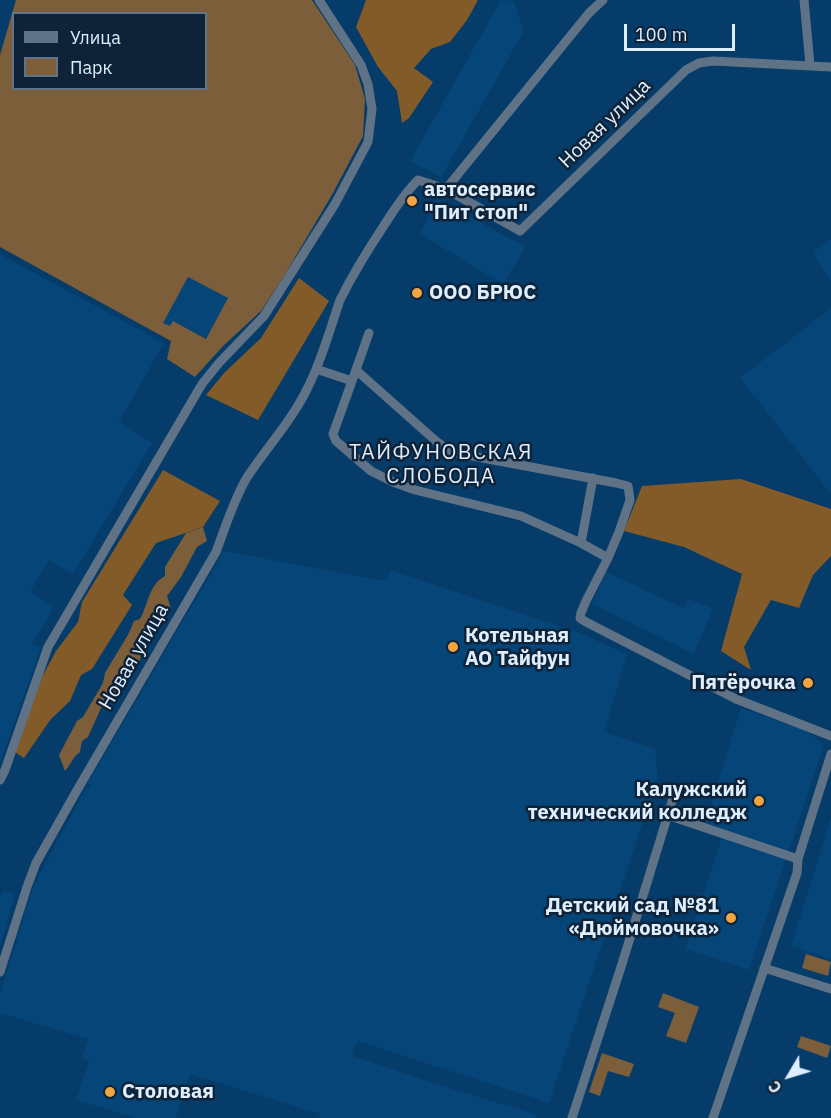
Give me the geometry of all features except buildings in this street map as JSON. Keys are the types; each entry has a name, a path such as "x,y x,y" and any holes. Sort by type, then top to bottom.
{"street":[{"path":"0,780 48,647 202,384 264,316 335,204 368,142 372,109 368,84 361,65 319,0"},
{"path":"446,189 589,13 603,0"},
{"path":"804,0 810,65"},
{"name":"Новая улица","path":"0,972 36,863 216,552 245,482 308,388 345,289 408,189 418,180 446,189 520,231 686,70 699,63 831,67"},
{"path":"369,333 333,434 336,441 371,471 393,482 415,490 521,516 608,558"},
{"path":"316,369 352,381"},
{"path":"356,370 451,452 628,486 630,500 619,532 580,618 736,699 831,736"},
{"path":"581,543 593,478"},
{"path":"713,1118 797,873 798,859 831,754"},
{"path":"572,1118 674,795"},
{"path":"667,816 798,859"},
{"path":"764,968 831,988"}],"shaded area":[{"path":"366,0 478,0 467,20 450,42 431,49 414,68 433,82 409,118 402,123 397,91 378,67 356,27"},
{"path":"501,0 514,1 524,31 441,177 410,161"},
{"path":"437,199 526,247 503,284 420,234"},
{"path":"831,240 831,283 813,252"},
{"path":"0,254 164,343 119,422 152,443 73,574 49,560 30,592 54,607 32,644 41,648 0,763"},
{"path":"188,277 228,298 206,339 174,321 170,326 163,323"},
{"path":"299,278 329,301 258,420 206,395 224,373 261,338"},
{"path":"831,308 831,494 740,378"},
{"path":"163,470 220,501 203,527 156,543 123,595 132,605 92,669 81,675 70,701 51,719 24,758 15,752 42,677 56,651 78,622 82,602"},
{"path":"741,479 831,509 831,556 813,575 799,608 771,600 744,647 751,670 721,651 742,574 684,547 624,531 642,486"},
{"path":"224,551 386,581 390,570 580,633 627,654 604,732 655,749 658,777 549,1103 358,1041 352,1052 354,1056 430,1082 535,1114 536,1118 319,1118 320,1114 190,1074 176,1118 135,1118 76,1100 89,1061 81,1059 88,1039 0,1013 0,994 34,884 85,790 91,786 87,781 91,778"},
{"path":"606,572 685,609 688,599 713,608 694,654 592,604"},
{"name":"Калужский технический колледж","path":"741,708 805,730 824,744 789,851 705,824"},
{"path":"831,818 831,959 791,946"},
{"name":"Детский сад №81 «Дюймовочка»","path":"722,837 786,859 749,970 685,949"},
{"path":"4,891 15,893 0,948 0,896"}],"green space":[{"path":"16,0 312,0 355,65 365,99 363,136 333,193 261,311 223,346 195,377 167,359 171,341 0,247 0,55 12,14 12,90 207,90 207,12 13,12","holes":["188,277 228,298 206,339 173,321 170,326 163,323"]},
{"path":"203,527 207,541 197,547 181,577 167,596 171,609 159,613 148,630 154,638 142,644 140,660 105,706 101,708 88,737 82,741 80,752 65,771 59,755 77,721 83,717 103,683 105,673 134,621 140,619 155,584 165,576 165,567 186,533"},
{"path":"806,954 831,962 828,976 802,968"},
{"path":"663,993 699,1007 686,1043 666,1036 675,1013 658,1007"},
{"path":"801,1036 831,1046 827,1058 797,1047"},
{"path":"602,1053 634,1064 629,1077 608,1071 600,1096 589,1092"}],"place":[{"name":"автосервис \"Пит стоп\"","path":"412,201"},
{"name":"ООО БРЮС","path":"417,293"},
{"name":"Котельная АО Тайфун","path":"453,647"},
{"name":"Пятёрочка","path":"808,683"},
{"name":"Калужский технический колледж","path":"759,801"},
{"name":"Детский сад №81 «Дюймовочка»","path":"731,918"},
{"name":"Столовая","path":"110,1092"}],"district":[{"name":"ТАЙФУНОВСКАЯ СЛОБОДА","path":"441,465"}]}
